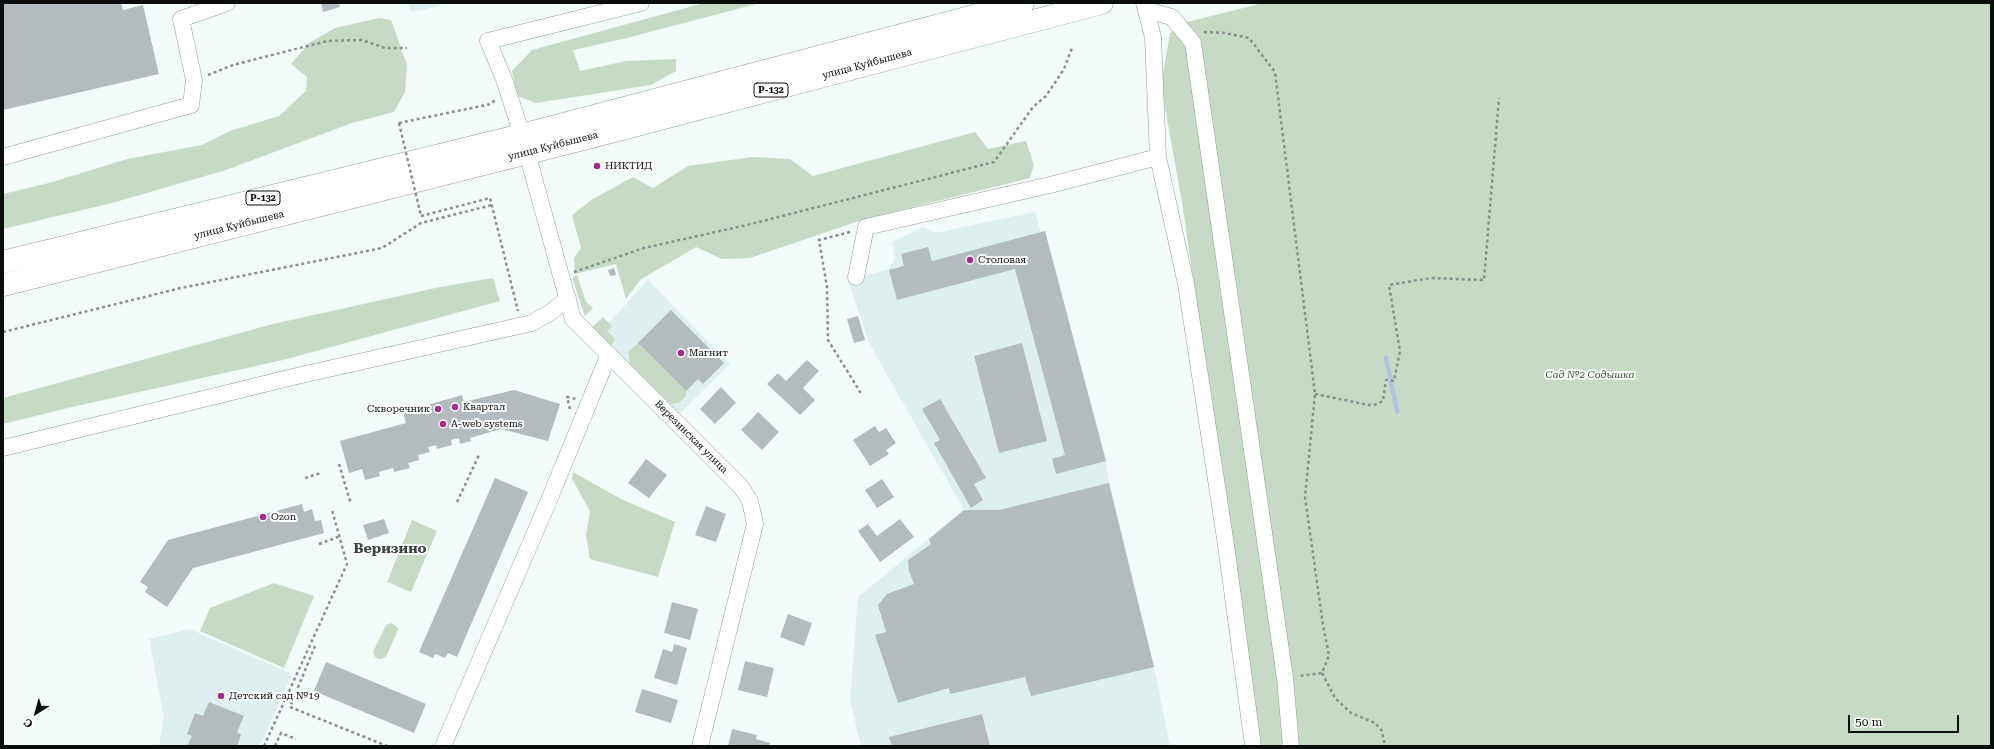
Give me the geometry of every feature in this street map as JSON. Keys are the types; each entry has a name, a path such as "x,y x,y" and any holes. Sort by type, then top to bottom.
{"highway":[{"name":"улица Куйбышева","path":"3,285 525,143 1023,3"},
{"name":"улица Куйбышева","path":"3,262 525,143 1102,3"}],"street":[{"path":"3,157 191,105 194,80 181,19 227,3"},
{"name":"Верезинская улица","path":"641,3 488,41 504,79 525,143 573,319 742,487 750,501 755,524 700,746"},
{"path":"1145,6 1172,17 1193,43 1285,678 1291,746"},
{"path":"1145,6 1153,37 1158,157 1186,284 1226,545 1252,746"},
{"path":"856,277 866,227 1047,186 1158,157"},
{"path":"3,448 297,376 532,323 551,312 568,298"},
{"path":"443,746 549,500 609,354"}],"path":[{"path":"1184,32 1225,33 1249,38 1276,72 1315,394 1305,497 1323,625 1329,655 1322,673 1335,698 1351,713 1375,723 1379,727 1382,731 1385,746"},
{"path":"194,80 233,65 327,41 362,40 386,48 407,48"},
{"path":"562,276 644,248 748,225 994,162 1033,107 1046,96 1064,69 1072,48"},
{"path":"504,79 498,86 498,98 491,104 400,123 421,216 490,198 521,325"},
{"path":"1315,394 1374,405 1384,401 1386,380 1394,381 1400,351 1389,285 1431,278 1484,280 1499,98"},
{"path":"3,332 181,288 382,248 421,223 492,205"},
{"path":"862,395 828,340 827,287 819,240 866,227"},
{"path":"567,397 577,399"},
{"path":"457,502 480,453"},
{"path":"339,464 351,504"},
{"path":"305,478 321,473"},
{"path":"264,746 306,651 347,564 338,537 332,510"},
{"path":"319,544 338,537"},
{"path":"315,646 290,707 388,746"},
{"path":"306,651 312,653"},
{"path":"1285,678 1322,673"},
{"path":"275,746 281,733 296,738"}],"shaded area":[{"path":"408,3 439,3 440,6 411,12"},
{"path":"1035,212 1106,461 1109,483 1154,667 1170,746 861,746 850,700 858,597 964,510 870,345 848,280 889,269 895,259 892,242 923,227 935,233"},
{"path":"648,280 730,364 678,415 598,335"},
{"name":"Детский сад №19","path":"190,629 292,674 260,746 159,746 164,718 149,639"}],"green space":[{"path":"704,3 760,3 623,39 573,50 580,71 626,61 676,59 676,71 651,85 536,103 517,96 512,71 532,50"},
{"name":"Сад №2 Содышка","path":"1263,3 1991,3 1991,746 1259,746 1183,208 1161,85 1170,33 1187,22"},
{"path":"379,18 391,20 407,65 405,92 394,112 352,123 226,170 112,203 3,229 3,194 49,183 127,159 202,145 230,131 279,116 306,91 307,77 291,64 309,43 335,28"},
{"path":"975,132 988,149 1026,141 1034,165 1030,178 865,219 750,258 722,259 696,247 640,280 626,299 616,264 575,274 574,258 581,248 572,215 593,199 633,177 653,188 688,166 752,157 790,159 813,176"},
{"path":"577,275 586,302 593,308 585,316 572,278"},
{"path":"493,278 500,301 283,360 3,424 3,398 273,324 440,287"},
{"path":"603,317 612,326 607,331 615,339 611,346 592,327"},
{"path":"638,343 686,391 686,396 679,403 671,404 630,364 628,352"},
{"path":"573,472 621,499 675,522 658,577 590,559 586,535 590,511 572,479"},
{"path":"412,520 437,531 411,592 387,582"},
{"path":"274,583 314,596 284,668 200,631 210,608"},
{"path":"392,623 398,630 386,657 380,659 375,657 373,652 386,625"}],"building":[{"path":"3,3 121,3 123,10 143,5 159,74 3,110"},
{"path":"321,3 339,3 340,7 323,12"},
{"path":"1045,231 1106,461 1056,474 1052,459 1065,455 1015,269 897,300 889,270 904,266 901,254 928,247 932,261"},
{"path":"614,268 616,275 610,276 608,270"},
{"name":"Магнит","path":"671,310 724,363 703,384 698,379 686,391 638,343"},
{"path":"858,316 865,340 854,343 847,319"},
{"path":"1022,343 1047,441 999,453 974,356"},
{"path":"807,360 819,371 803,388 815,400 800,415 767,384 778,373 786,381"},
{"path":"721,387 736,403 715,424 700,409"},
{"path":"514,390 560,404 548,441 501,429 470,438 471,441 460,444 459,438 451,440 452,445 437,449 436,445 428,447 430,452 418,455 419,460 408,463 410,468 394,472 393,468 379,472 380,476 365,480 362,469 349,473 340,441 406,423 403,412 462,395 464,402"},
{"path":"940,399 986,478 974,484 983,500 971,508 934,443 940,440 922,409"},
{"path":"758,412 779,432 762,450 741,430"},
{"path":"875,426 879,432 886,428 896,443 886,450 889,454 870,466 853,440"},
{"path":"646,459 667,475 649,498 628,483"},
{"path":"495,478 528,492 457,657 448,653 445,658 435,654 433,658 419,652"},
{"path":"882,479 894,497 877,508 865,490"},
{"path":"1109,483 1154,667 1031,696 1025,677 950,694 949,688 898,703 875,635 886,632 878,605 887,594 914,584 909,571 908,560 931,544 929,539 964,510 999,510"},
{"path":"302,504 304,512 312,509 315,521 321,520 324,533 193,568 167,607 145,592 148,587 140,582 168,540"},
{"path":"706,506 726,514 716,542 695,535"},
{"path":"384,519 389,533 368,540 363,525"},
{"path":"900,519 914,537 880,562 858,531 868,524 877,536"},
{"path":"672,602 698,609 690,640 664,633"},
{"path":"788,614 812,623 804,646 780,637"},
{"path":"674,644 687,648 677,685 654,678 663,649 672,652"},
{"path":"745,661 774,668 767,697 738,690"},
{"path":"326,662 426,704 414,733 314,691"},
{"path":"642,689 678,700 671,723 635,712"},
{"path":"209,702 244,716 237,732 241,735 237,746 187,746 192,736 187,734 195,713 203,716"},
{"path":"982,714 990,746 892,746 889,737"},
{"path":"732,729 757,735 756,739 770,743 769,746 728,746"}],"waterway":[{"path":"1386,358 1397,411"}],"place":[{"name":"НИКТИД","path":"597,166"},
{"name":"Столовая","path":"970,260"},
{"name":"Магнит","path":"681,353"},
{"name":"Квартал","path":"455,407"},
{"name":"Скворечник","path":"438,409"},
{"name":"A-web systems","path":"443,424"},
{"name":"Ozon","path":"263,517"},
{"name":"Детский сад №19","path":"221,696"}],"district":[{"name":"Веризино","path":"390,549"}]}
